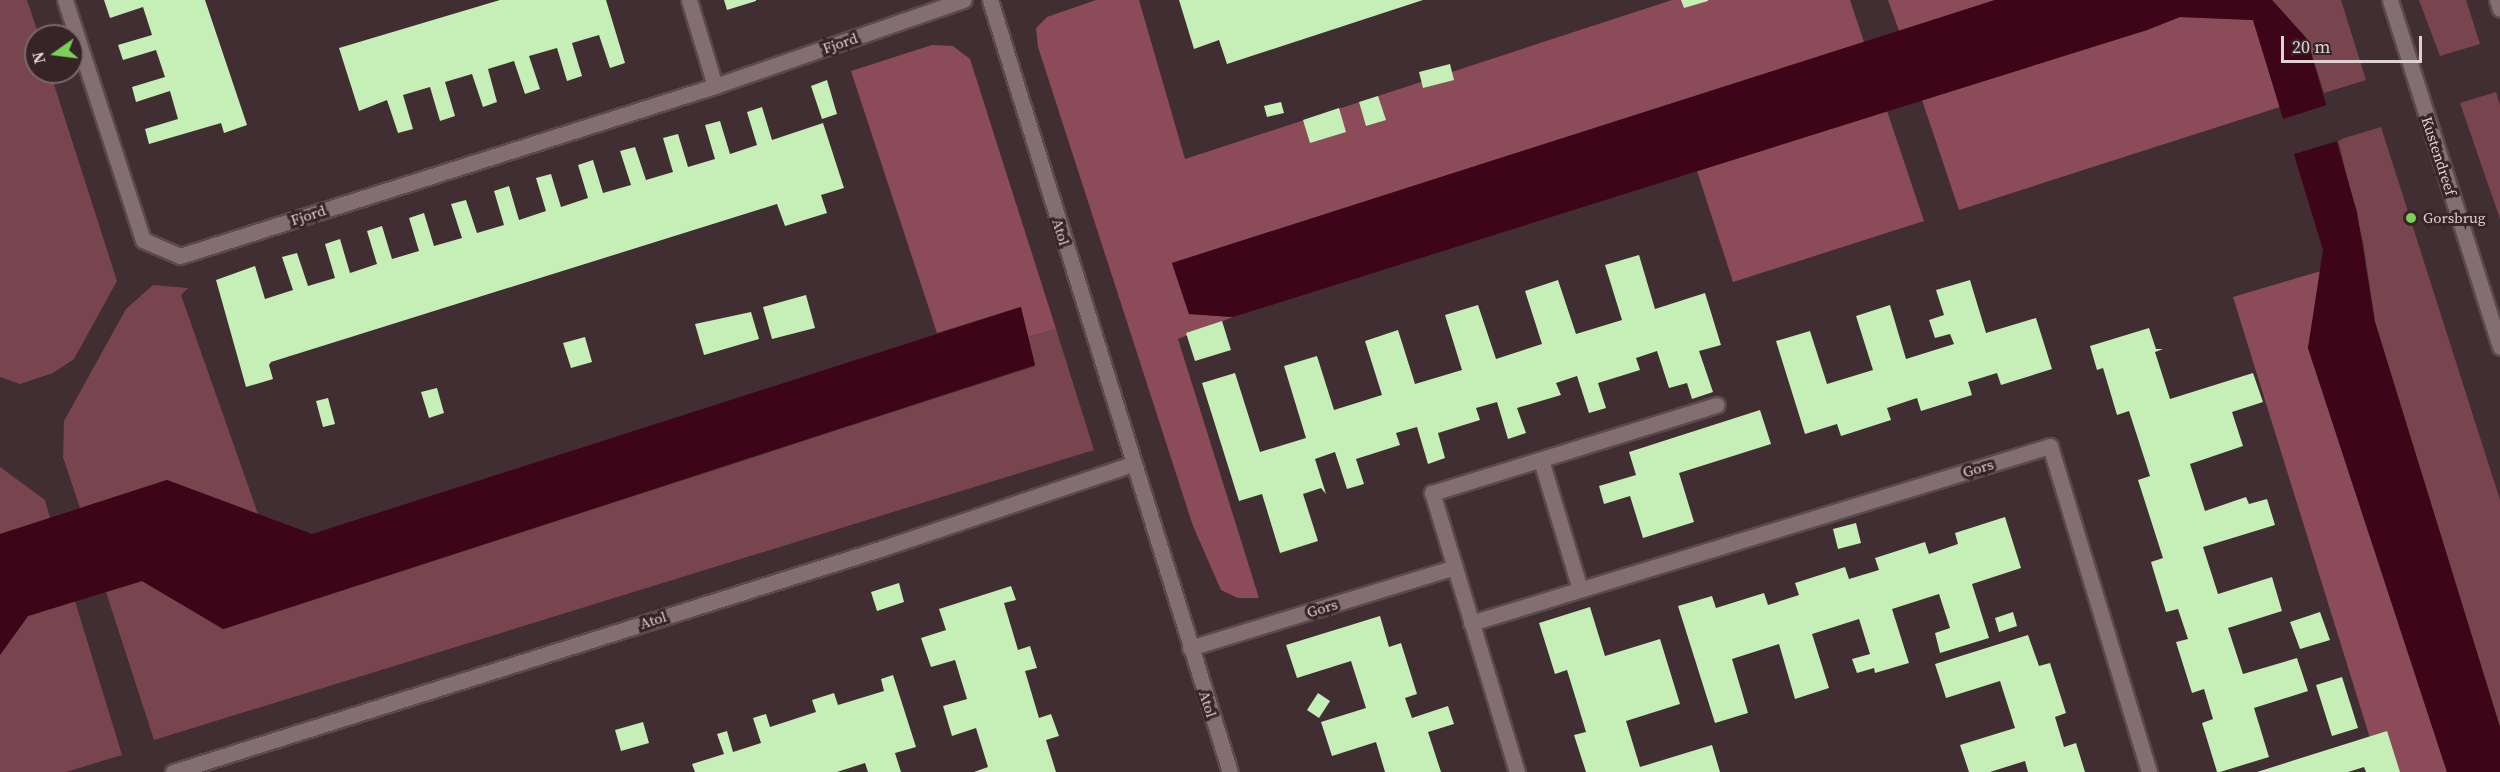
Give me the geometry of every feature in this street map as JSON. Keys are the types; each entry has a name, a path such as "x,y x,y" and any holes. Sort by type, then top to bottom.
{"street":[{"name":"Fjord","path":"65,0 143,240 180,256 715,86 964,0"},
{"path":"689,0 715,86"},
{"name":"Atol","path":"990,0 1132,464 1230,772"},
{"name":"Kustendreef","path":"2390,0 2500,347"},
{"path":"2497,0 2500,9"},
{"path":"1516,772 1432,493 1717,405"},
{"name":"Gors","path":"1471,623 2050,446 2149,772"},
{"path":"1541,460 1580,590"},
{"name":"Atol","path":"173,772 882,548 1132,464"},
{"name":"Gors","path":"1190,648 1455,567"}],"shaded area":[{"path":"0,0 27,0 35,24 24,24 24,84 54,84 117,281 74,359 53,373 20,384 0,377"},
{"path":"1096,0 1139,0 1185,159 1672,0 1850,0 1864,42 1172,263 1189,314 1233,317 1178,339 1259,598 1238,598 1221,590 1193,526 1038,47 1036,28 1047,17"},
{"path":"1888,0 1995,0 1899,31"},
{"path":"1995,0 2272,0 2307,39 2357,212 2375,322 2500,727 2500,772 2447,772 2308,348 2323,250 2253,20 2180,17 2147,30 1233,317 1189,314 1172,263"},
{"path":"2272,0 2341,0 2366,80 2324,93 2307,39"},
{"path":"2419,0 2466,0 2480,44 2440,56"},
{"path":"2180,17 2253,20 2280,107 1959,210 1922,100 2147,30"},
{"path":"932,45 953,46 970,59 1056,329 1028,337 1020,307 937,333 851,71"},
{"path":"2496,92 2500,105 2500,219 2460,103"},
{"path":"1887,111 1924,221 1733,282 1697,171"},
{"path":"2381,127 2500,500 2500,727 2375,322 2363,242 2338,140"},
{"path":"2321,271 2308,348 2447,772 2376,772 2369,735 2233,297"},
{"path":"153,285 188,288 181,295 258,514 167,480 80,508 63,457 64,421 126,309"},
{"path":"1021,307 1035,365 223,629 142,581 28,616 0,655 0,534 167,480 312,534"},
{"path":"1056,329 1094,450 154,740 106,592 142,581 224,629 1035,366 1028,337"},
{"path":"0,467 45,500 50,518 0,534"},
{"path":"75,601 122,755 66,772 0,772 0,655 28,616"}],"pier":[{"path":"2330,104 2341,140 2291,155 2280,120"}],"building":[{"path":"104,0 205,0 247,125 224,133 221,123 149,144 145,129 178,119 170,91 136,102 132,87 165,77 156,50 123,60 118,45 152,35 143,7 110,18"},
{"path":"500,0 606,0 625,63 610,68 599,35 572,43 582,76 567,81 557,48 529,56 540,89 525,94 514,61 488,69 497,102 483,107 472,74 445,82 455,116 440,121 430,87 403,95 413,129 398,133 387,100 359,111 339,48"},
{"path":"724,0 756,0 756,1 727,10"},
{"path":"1179,0 1423,0 1227,64 1219,40 1194,49"},
{"path":"1681,0 1708,0 1708,1 1684,8"},
{"path":"1450,64 1454,80 1423,88 1419,72"},
{"path":"827,80 837,114 822,119 811,86"},
{"path":"1378,96 1386,120 1366,126 1359,102"},
{"path":"1281,102 1284,113 1267,117 1264,106"},
{"path":"762,107 772,140 823,123 844,188 821,195 827,213 785,226 777,204 271,362 269,365 273,379 246,387 216,280 255,266 265,299 293,290 282,257 297,253 308,286 335,278 325,244 340,239 350,273 377,264 367,231 382,226 392,259 419,251 409,218 424,213 434,246 462,238 451,204 466,200 477,233 504,225 494,191 509,186 519,220 546,211 536,178 551,174 561,207 588,198 578,165 593,160 603,193 631,185 620,151 635,147 646,180 673,172 663,138 678,134 688,167 715,159 705,125 720,121 730,154 757,145 747,112"},
{"path":"1339,108 1346,132 1310,143 1303,120"},
{"path":"1639,255 1655,309 1705,293 1721,345 1699,351 1713,392 1692,399 1687,383 1669,388 1657,351 1636,358 1640,370 1598,383 1606,408 1589,413 1577,376 1556,383 1561,395 1517,408 1526,433 1508,439 1497,402 1476,408 1480,420 1438,433 1445,458 1428,464 1417,427 1396,433 1400,445 1356,459 1364,484 1347,489 1335,452 1315,459 1326,494 1321,488 1303,494 1318,541 1280,553 1262,494 1239,501 1202,383 1235,373 1260,452 1306,438 1284,366 1317,356 1334,410 1382,395 1365,341 1398,330 1415,384 1462,370 1445,315 1478,305 1496,359 1542,344 1525,291 1558,280 1576,334 1622,320 1605,265"},
{"path":"1970,280 1986,333 2036,318 2052,369 2001,385 1997,373 1968,382 1972,395 1921,411 1917,398 1887,408 1891,420 1841,436 1837,424 1805,434 1776,341 1810,331 1827,384 1873,370 1856,316 1890,305 1906,359 1954,344 1950,334 1935,338 1929,320 1944,315 1936,290"},
{"path":"806,295 815,328 772,339 763,307"},
{"path":"751,312 759,339 704,355 695,324"},
{"path":"1222,321 1231,350 1195,361 1186,333"},
{"path":"2149,328 2156,349 2163,349 2155,352 2170,399 2253,373 2263,402 2232,412 2243,446 2190,464 2205,511 2246,497 2249,504 2267,499 2275,525 2203,547 2218,594 2272,577 2282,611 2228,628 2243,674 2297,658 2308,691 2254,708 2269,757 2220,772 2217,772 2202,723 2213,719 2204,689 2192,693 2176,642 2188,639 2178,609 2166,612 2151,562 2163,558 2138,480 2150,476 2129,411 2117,415 2103,368 2097,370 2090,346"},
{"path":"585,337 592,362 571,368 563,343"},
{"path":"437,388 444,413 429,418 421,392"},
{"path":"328,398 335,424 323,427 316,401"},
{"path":"1760,410 1771,444 1679,473 1694,522 1643,538 1630,496 1604,504 1599,486 1636,475 1629,452"},
{"path":"2005,517 2021,568 1972,584 1989,638 1940,653 1935,633 1950,628 1939,594 1892,609 1909,663 1875,673 1874,668 1857,673 1852,659 1870,654 1859,619 1812,634 1829,688 1795,699 1779,644 1732,659 1748,713 1715,723 1678,606 1712,596 1716,608 1764,593 1768,605 1799,595 1795,583 1845,567 1849,579 1879,570 1875,558 1925,542 1929,554 1958,544 1955,533"},
{"path":"1856,523 1861,543 1838,549 1833,529"},
{"path":"899,583 904,602 877,611 871,592"},
{"path":"1011,586 1016,600 1004,603 1018,650 1030,646 1037,668 1025,671 1039,718 1051,714 1059,736 1046,740 1056,772 974,772 988,767 976,728 952,736 943,706 967,699 955,660 931,667 921,638 946,630 939,609"},
{"path":"1590,607 1605,656 1660,639 1680,704 1626,721 1640,767 1712,745 1720,772 1586,772 1574,735 1586,732 1567,670 1555,674 1539,623"},
{"path":"2013,612 2017,626 1999,632 1995,618"},
{"path":"2320,612 2330,640 2300,649 2290,622"},
{"path":"1380,616 1389,647 1401,643 1417,694 1405,698 1412,718 1448,706 1454,724 1428,732 1441,772 1385,772 1376,742 1332,756 1321,722 1366,708 1351,661 1297,678 1286,645"},
{"path":"2028,635 2039,666 2050,663 2066,713 2055,717 2064,747 2076,743 2085,772 2028,772 2025,761 1990,772 1969,772 1960,745 2015,728 2000,681 1946,698 1935,664"},
{"path":"893,675 916,747 895,753 901,772 868,772 865,763 837,772 695,772 692,764 724,754 717,734 727,731 733,752 761,743 753,718 766,714 770,727 816,712 812,700 834,693 838,705 884,691 881,679"},
{"path":"2342,677 2358,728 2332,736 2316,685"},
{"path":"1318,693 1330,701 1319,718 1307,710"},
{"path":"643,722 649,743 621,751 615,730"},
{"path":"2387,731 2400,772 2366,772 2364,767 2348,772 2257,772"}],"place":[{"name":"Gorsbrug","path":"2411,218"}]}
